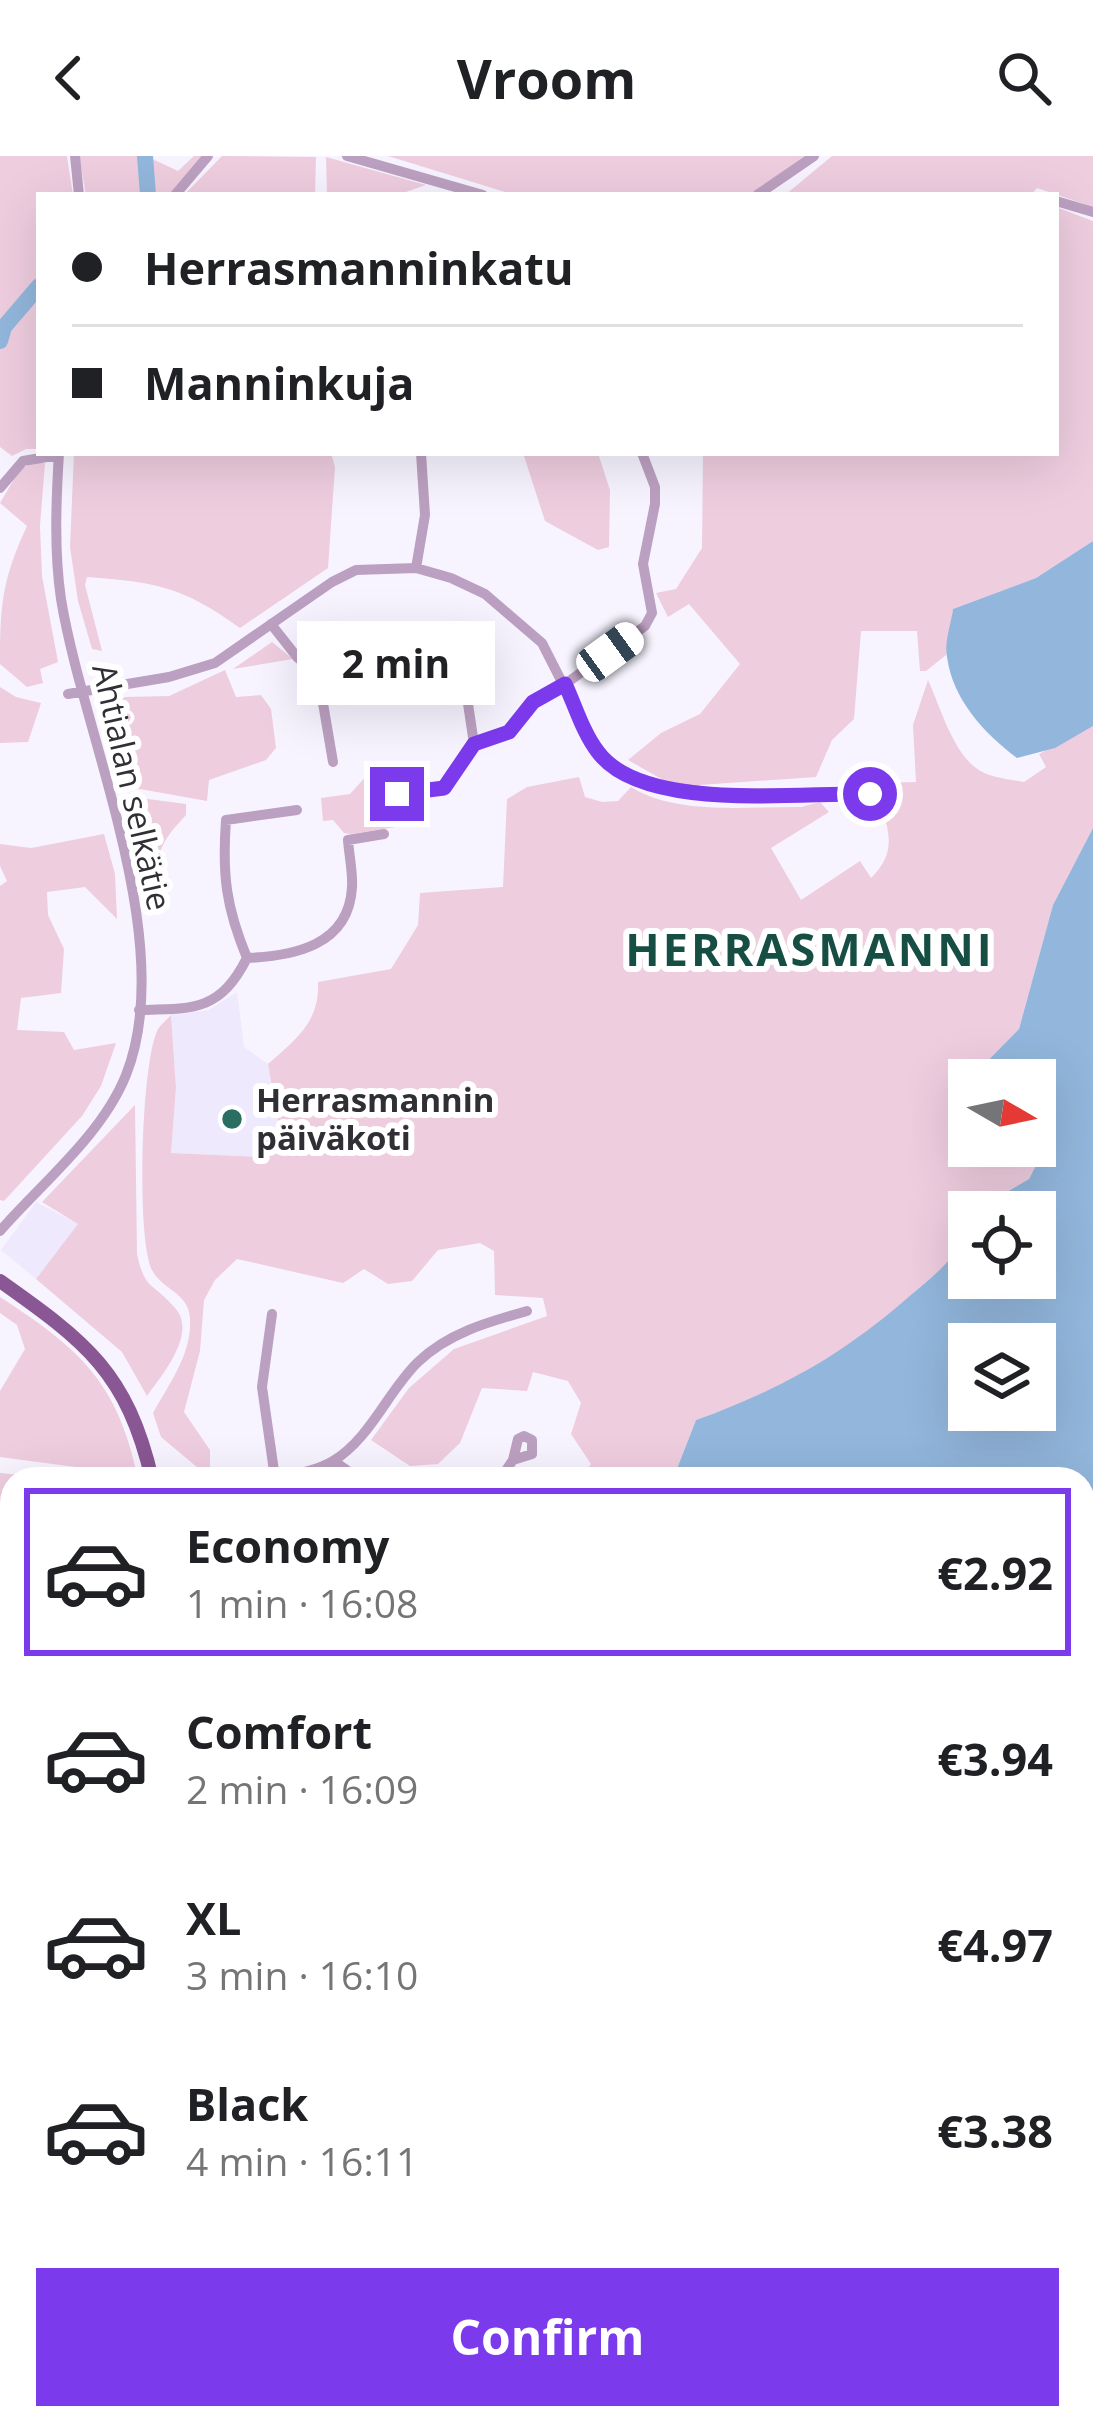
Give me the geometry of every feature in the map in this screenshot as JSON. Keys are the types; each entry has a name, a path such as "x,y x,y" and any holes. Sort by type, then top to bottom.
{"main road":[{"path":"0,1281 97,1357 116,1381 137,1426 149,1467"}],"street":[{"path":"75,156 80,192"},
{"path":"178,192 208,156"},
{"path":"347,156 473,192"},
{"path":"761,192 814,156"},
{"path":"1059,202 1093,212"},
{"path":"0,488 22,461 48,456"},
{"name":"Ahtialan selkätie","path":"0,1231 101,1119 116,1096 128,1072 139,1010 140,962 129,873 62,602 59,456"},
{"path":"416,568 425,515 421,456"},
{"path":"397,794 444,788 474,744 509,732 533,702 645,626 652,613 643,564 655,487 643,456"},
{"path":"68,694 169,677 215,663 356,570 416,568 485,594 542,643 598,753 627,777 648,785 720,793 870,794"},
{"path":"271,624 297,657 318,674 333,762"},
{"path":"318,674 361,648 394,640 430,640"},
{"path":"464,677 474,744"},
{"path":"139,1010 210,1003 233,985 247,958 230,917 222,873 226,820 296,809"},
{"path":"247,958 310,950 341,921 352,891 348,840 383,834"},
{"path":"312,1467 334,1460 365,1430 421,1359 450,1338 483,1323 527,1312"},
{"path":"272,1314 262,1387 272,1467"},
{"path":"334,1460 343,1467"},
{"path":"508,1467 513,1460"}],"shaded area":[{"path":"0,156 67,156 73,192 36,192 36,449 12,456 0,447"},
{"path":"79,156 146,156 178,171 194,156 203,156 172,192 85,192"},
{"path":"222,156 316,157 315,192 187,192"},
{"path":"388,156 808,156 753,192 505,192"},
{"path":"832,156 1093,156 1093,207 1037,188 1034,192 789,192"},
{"path":"326,157 426,185 406,192 327,192"},
{"path":"1059,208 1093,221 1093,541 1036,578 953,609 946,655 926,671 920,671 917,631 861,631 854,719 832,740 816,777 685,786 663,780 628,760 661,733 700,714 740,664 689,604 668,617 656,593 676,589 702,548 703,456 1059,456"},
{"path":"74,456 332,456 328,568 240,628 202,603 168,589 87,577 102,651 92,649 70,547"},
{"path":"524,456 599,456 610,490 609,547 598,550 545,521"},
{"path":"45,463 42,576 58,662 40,669 43,683 27,687 0,664 4,593 27,526 0,503 20,469"},
{"path":"272,642 293,659 233,669"},
{"path":"225,670 236,697 261,695 271,709 276,748 266,760 209,780 207,801 123,786 105,709 125,697 169,696"},
{"path":"928,680 960,750 976,768 993,776 1024,782 1046,767 1039,754 1093,726 1093,828 1053,905 1019,1029 990,1059 948,1059 948,1167 1035,1167 1029,1179 1008,1191 948,1191 948,1263 862,1338 764,1395 696,1420 678,1467 589,1467 571,1434 581,1403 568,1381 533,1372 527,1391 482,1388 460,1443 438,1464 410,1466 371,1440 409,1388 454,1349 547,1316 543,1298 495,1295 494,1251 480,1243 438,1250 412,1281 388,1284 364,1269 343,1283 237,1259 215,1280 204,1300 200,1351 184,1412 210,1450 210,1467 197,1467 161,1437 153,1413 183,1356 190,1332 185,1303 152,1270 144,1223 148,1076 158,1029 171,1015 176,1088 171,1153 259,1157 281,1138 268,1064 310,1019 318,982 391,969 418,925 420,893 503,887 507,799 527,787 579,777 585,797 602,802 618,801 631,787 691,806 801,807 820,802 829,812 771,848 801,900 860,861 871,878 881,867 889,844 874,783 916,782 913,725"},
{"path":"0,687 41,703 28,742 0,743"},
{"path":"369,773 394,796 396,827 351,834 333,820 323,821 321,798 350,794"},
{"path":"133,797 186,804 186,815 161,849 157,890 150,891"},
{"path":"104,834 115,874 117,919 85,887 47,892 48,915 64,949 61,993 21,998 17,1030 64,1032 74,1050 116,1043 101,1086 82,1116 0,1200 0,886 7,881 0,866 0,844 31,848"},
{"path":"237,992 244,1047 268,1064 281,1138 259,1157 171,1153 176,1088 171,1015 209,1010"},
{"path":"135,1105 137,1254 147,1280 181,1318 182,1329 169,1366 147,1396 122,1352 36,1279 78,1224 42,1202"},
{"path":"36,1202 79,1224 36,1279 1,1250"},
{"path":"0,1297 52,1334 92,1371 119,1417 135,1467 75,1467 0,1457 0,1391 25,1349 17,1325 0,1313"}],"water":[{"path":"1093,541 1093,726 1055,748 1017,758 982,726 956,687 946,652 953,609 1036,578"},
{"path":"1093,828 1093,1467 678,1467 696,1420 756,1396 836,1352 887,1315 948,1260 948,1299 1056,1299 1056,1191 1008,1191 1029,1179 1035,1167 1056,1167 1056,1059 990,1059 1019,1029 1053,905"}],"waterway":[{"path":"145,156 148,192"},
{"path":"0,341 4,327 36,290"}],"place":[{"name":"Herrasmannin päiväkoti","path":"232,1119"}],"district":[{"name":"HERRASMANNI","path":"810,950"}],"route":[{"path":"397,794 444,788 474,744 509,732 533,702 565,684 598,753 627,777 648,785 720,793 870,794"}]}
